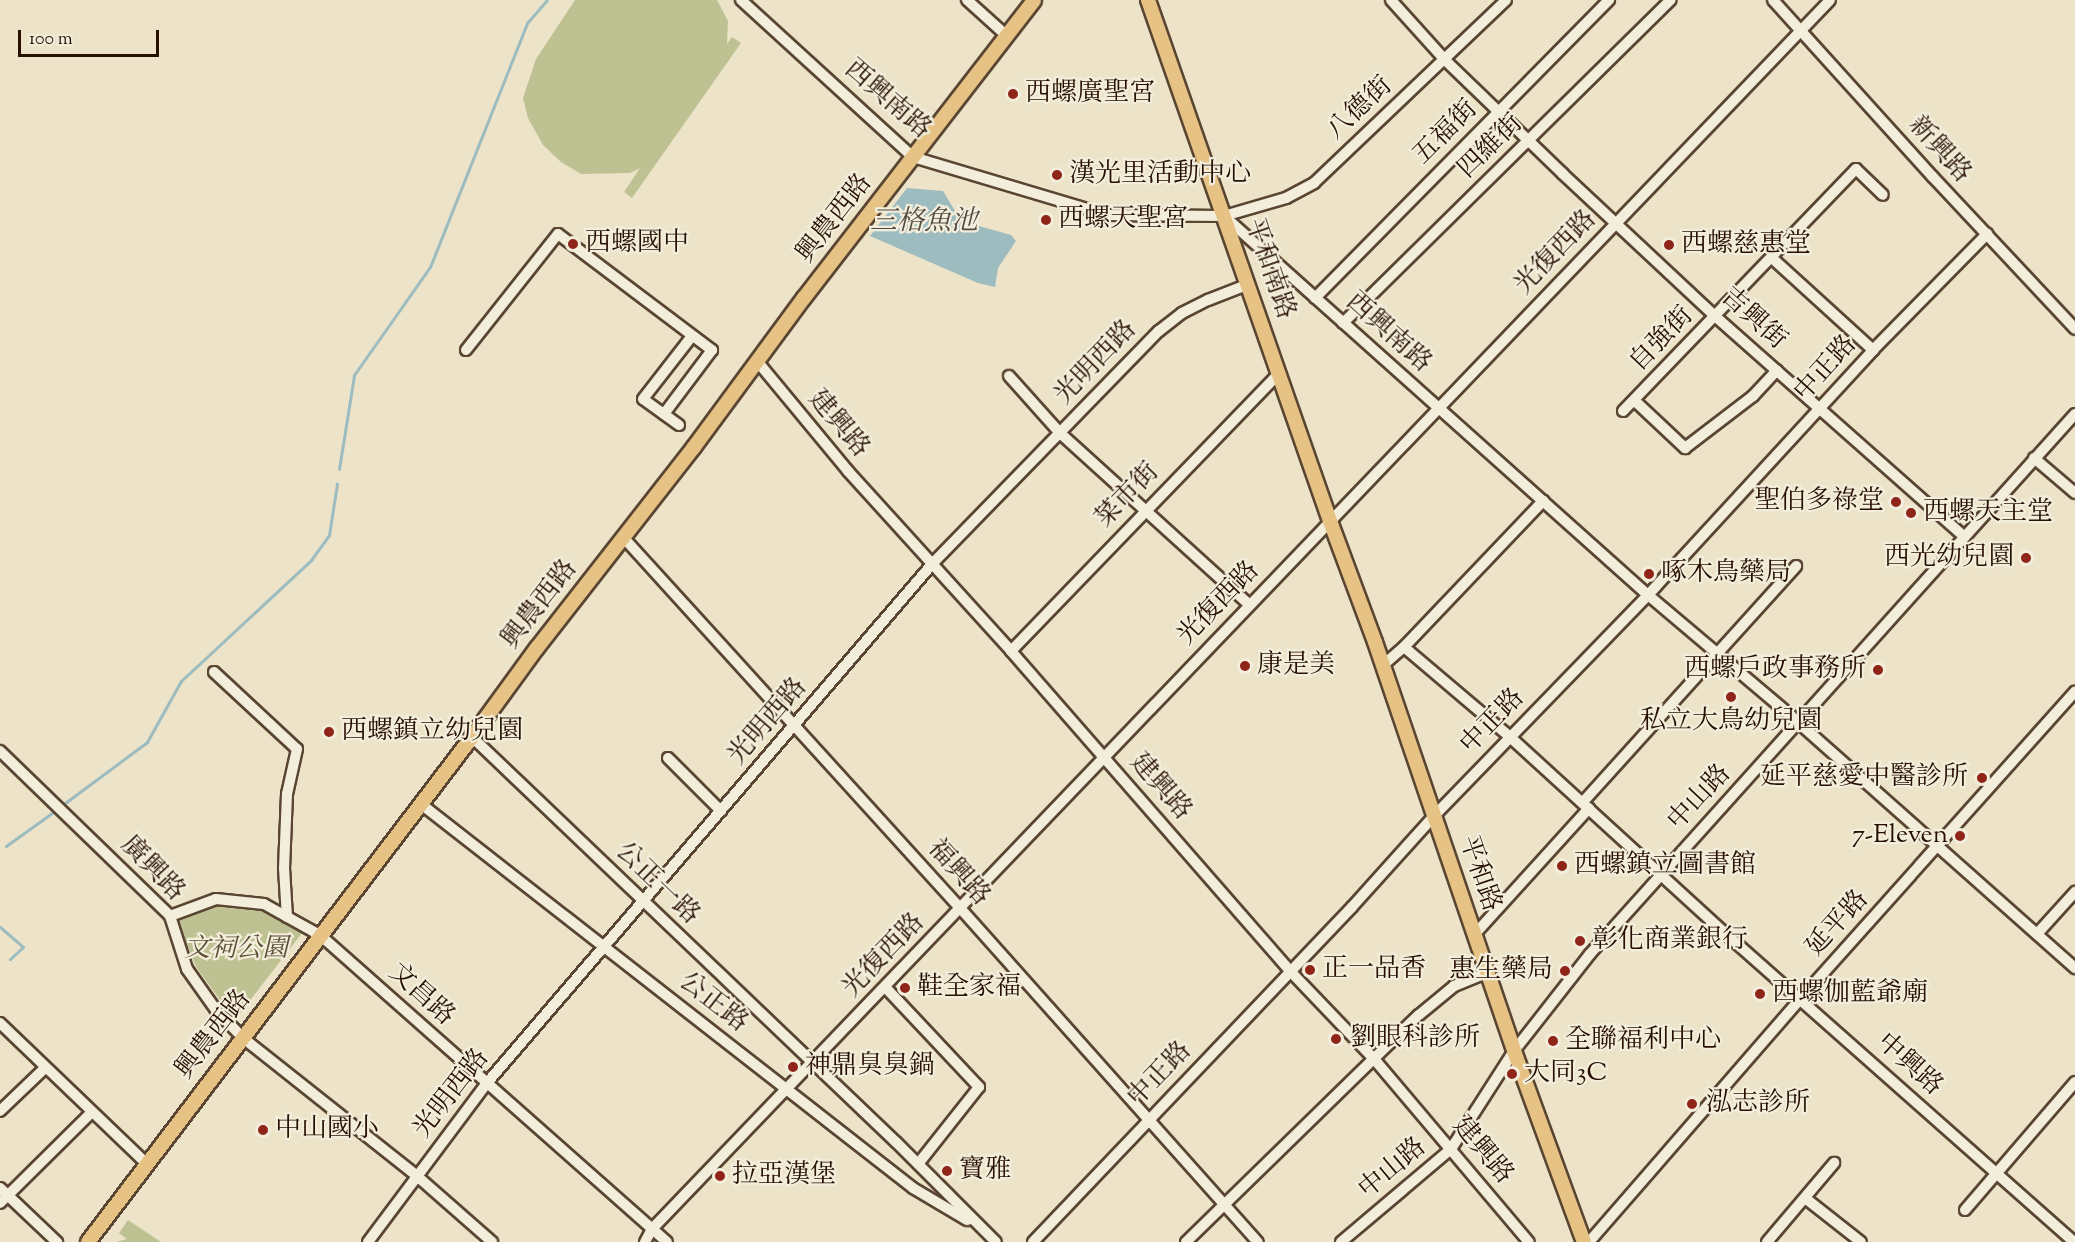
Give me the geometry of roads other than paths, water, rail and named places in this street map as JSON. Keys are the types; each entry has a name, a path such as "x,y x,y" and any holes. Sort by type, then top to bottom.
{"main road":[{"name":"興農西路","path":"87,1242 472,737 492,707 694,447 1034,0"},
{"name":"平和南路","path":"1148,0 1249,284 1329,521"},
{"name":"平和路","path":"1329,521 1382,666 1486,973 1587,1242"}],"street":[{"name":"西興南路","path":"741,0 914,157 1107,216 1224,216 1648,595 1799,723 2075,968"},
{"path":"967,0 1007,36"},
{"name":"吉興街","path":"1391,0 1445,60 1716,317 1965,537"},
{"name":"八德街","path":"1224,216 1286,198 1314,183 1506,0"},
{"name":"五福街","path":"1315,298 1609,0"},
{"name":"四維街","path":"1343,323 1670,0"},
{"name":"新興路","path":"1773,0 1933,177 2075,329"},
{"name":"光復西路","path":"645,1242 652,1229 886,988 1329,521 1830,0"},
{"name":"自強街","path":"1623,411 1856,169 1883,195"},
{"path":"466,350 558,234 712,350 664,414"},
{"name":"中正路","path":"1033,1242 1434,816 1648,595 1873,350 1987,234"},
{"path":"1772,258 1873,350"},
{"name":"光明西路","path":"368,1242 486,1084 603,946 644,903 933,563 1159,331 1200,304 1249,284"},
{"path":"679,425 644,399 692,336"},
{"name":"建興路","path":"757,362 848,471 1011,651 1290,971 1375,1060 1529,1242"},
{"path":"1635,401 1685,448 1753,396 1777,370"},
{"name":"菜市街","path":"1011,651 1279,373"},
{"path":"1009,376 1060,432 1250,605"},
{"name":"中山路","path":"1341,1242 1451,1149 1514,1051 1590,954 2075,414"},
{"path":"2034,458 2075,493"},
{"path":"1382,666 1404,647 1543,501"},
{"name":"福興路","path":"623,537 961,909 1224,1207 1258,1242"},
{"path":"1474,935 1717,653 1796,566"},
{"name":"中興路","path":"1404,647 1510,737 1727,935 1801,998 2074,1242"},
{"path":"214,672 297,749 287,794 284,868 287,917"},
{"name":"延平路","path":"1587,1242 1801,998 2075,692"},
{"name":"公正一路","path":"472,737 812,1063"},
{"name":"廣興路","path":"0,751 170,916 187,969 216,1010 243,1038 417,1176 492,1242"},
{"path":"668,758 721,811"},
{"name":"公正路","path":"421,804 914,1188 982,1229"},
{"path":"2037,934 2075,892"},
{"name":"文昌路","path":"170,916 216,899 264,904 320,935 667,1242"},
{"path":"1186,1242 1419,1015 1454,986 1486,973"},
{"path":"886,988 979,1086 918,1164"},
{"path":"0,1023 146,1163"},
{"name":"公正路","path":"812,1063 996,1242"},
{"path":"0,1110 45,1068"},
{"path":"1965,1210 2075,1082"},
{"path":"57,1242 2,1195 92,1112"},
{"path":"1767,1242 1834,1163"},
{"path":"1804,1198 1860,1242"}],"water":[{"name":"三格魚池","path":"907,188 943,191 961,221 1011,235 1016,241 998,268 995,287 978,283 870,236"}],"waterway":[{"path":"339,469 354,375 430,267 527,23 547,0"},
{"path":"65,803 147,742 181,681 311,560 329,535 337,484"},
{"path":"6,846 52,813"},
{"path":"0,927 23,947 10,959"}],"place":[{"name":"西螺廣聖宮","path":"1013,94"},
{"name":"漢光里活動中心","path":"1057,175"},
{"name":"西螺天聖宮","path":"1046,220"},
{"name":"西螺國中","path":"573,244"},
{"name":"西螺慈惠堂","path":"1669,245"},
{"name":"聖伯多祿堂","path":"1896,502"},
{"name":"西螺天主堂","path":"1911,513"},
{"name":"西光幼兒園","path":"2026,558"},
{"name":"啄木鳥藥局","path":"1649,574"},
{"name":"康是美","path":"1245,666"},
{"name":"西螺戶政事務所","path":"1878,670"},
{"name":"私立大鳥幼兒園","path":"1731,697"},
{"name":"西螺鎮立幼兒園","path":"329,732"},
{"name":"延平慈愛中醫診所","path":"1982,778"},
{"name":"7-Eleven","path":"1960,836"},
{"name":"西螺鎮立圖書館","path":"1562,866"},
{"name":"彰化商業銀行","path":"1580,941"},
{"name":"正一品香","path":"1310,970"},
{"name":"惠生藥局","path":"1565,971"},
{"name":"鞋全家福","path":"905,988"},
{"name":"西螺伽藍爺廟","path":"1760,994"},
{"name":"劉眼科診所","path":"1336,1039"},
{"name":"全聯福利中心","path":"1553,1041"},
{"name":"神鼎臭臭鍋","path":"793,1067"},
{"name":"大同3C","path":"1512,1074"},
{"name":"泓志診所","path":"1692,1104"},
{"name":"中山國小","path":"263,1130"},
{"name":"寶雅","path":"947,1171"},
{"name":"拉亞漢堡","path":"720,1176"}],"park label":[{"name":"文祠公園","path":"236,950"}]}
